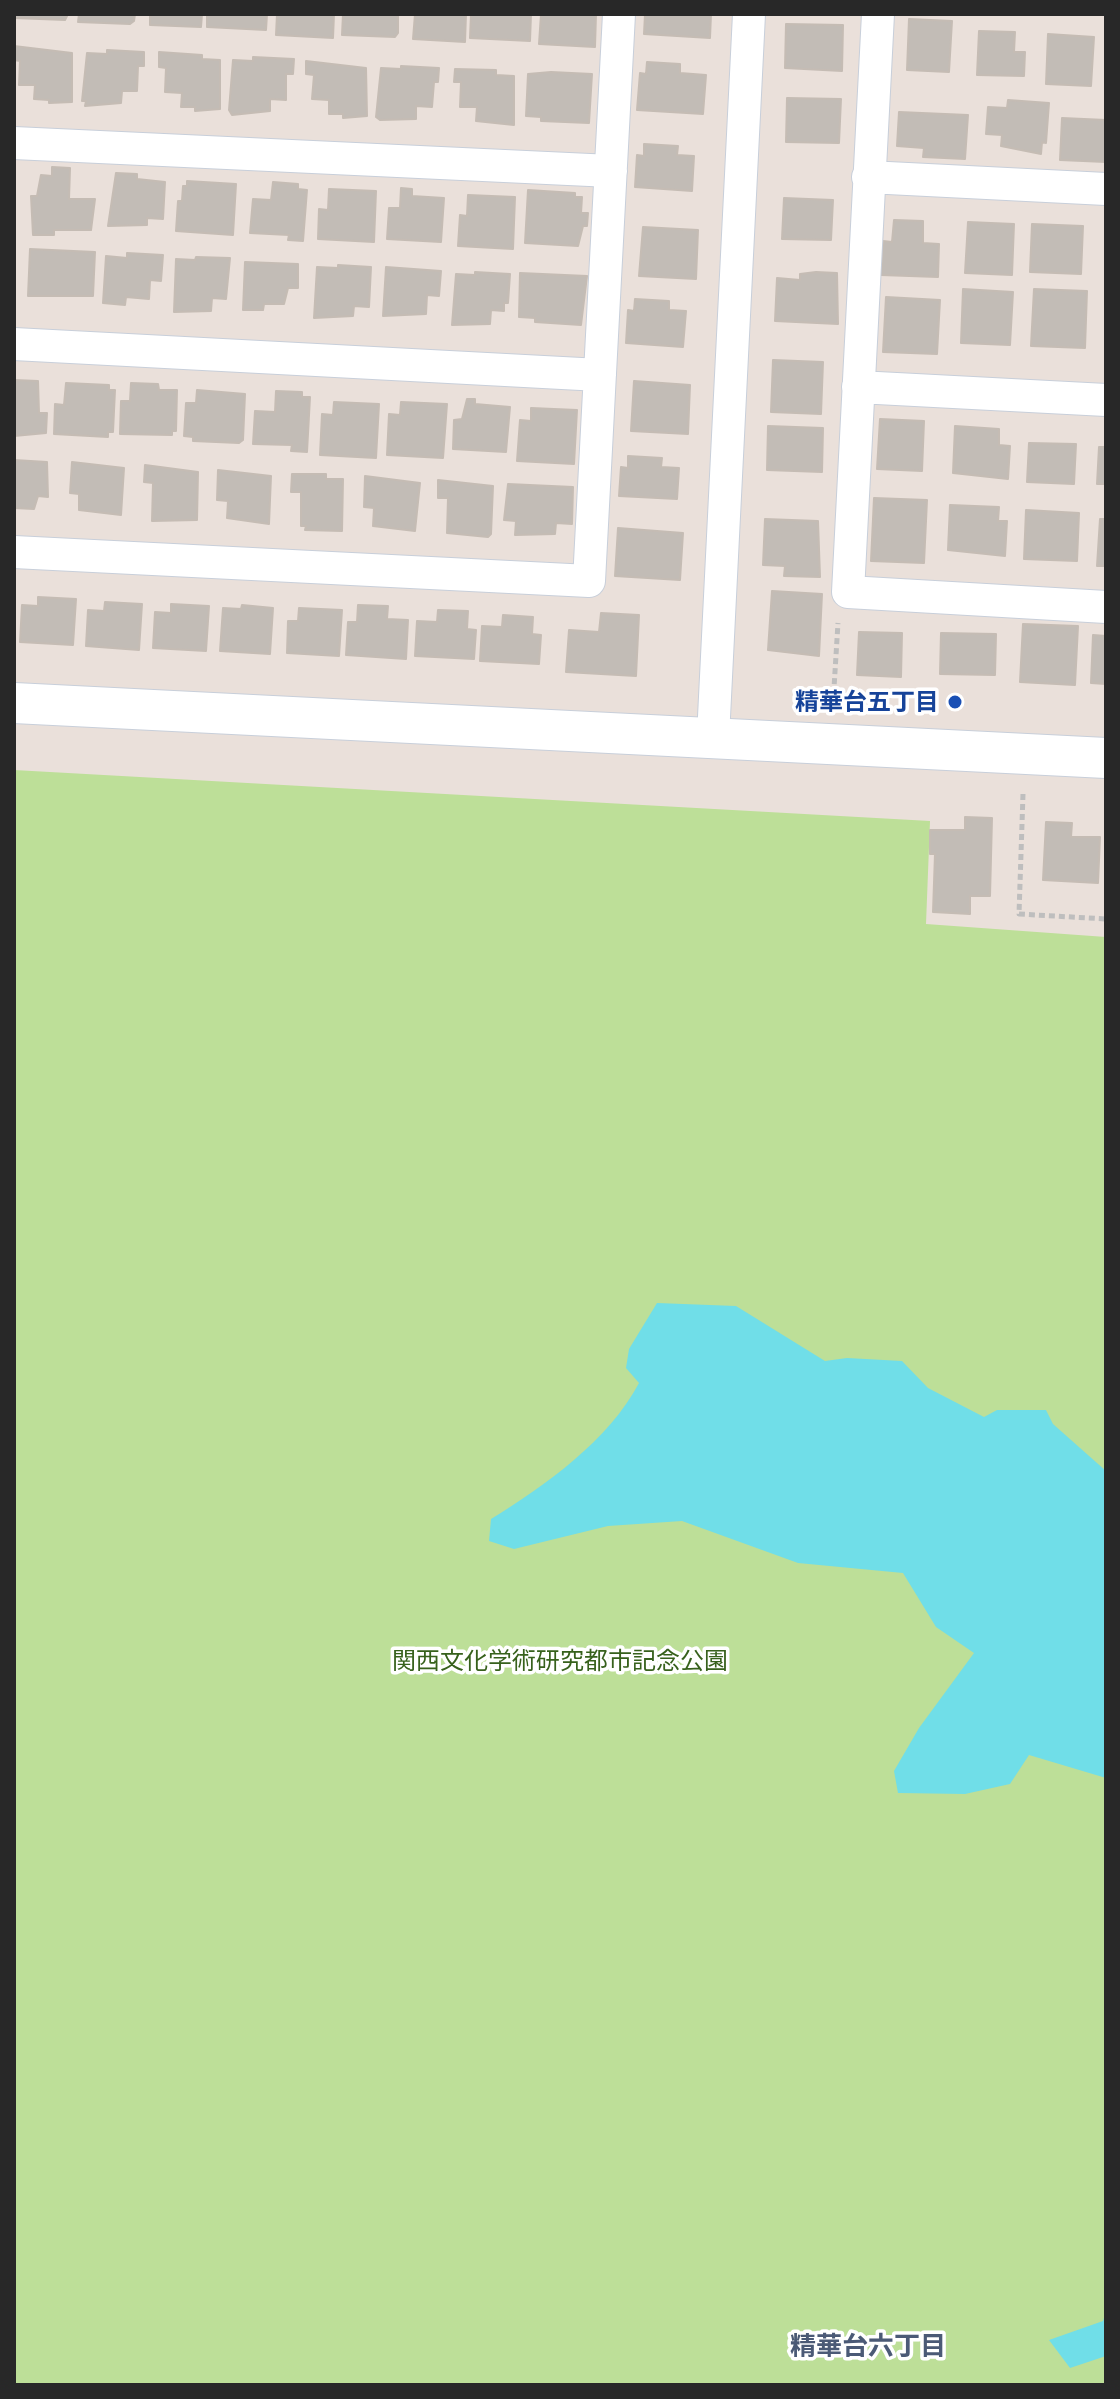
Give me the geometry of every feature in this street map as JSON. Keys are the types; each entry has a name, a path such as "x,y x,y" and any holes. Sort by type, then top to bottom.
{"street":[{"path":"14,552 589,581 619,14"},
{"path":"713,737 749,14"},
{"path":"878,14 848,592 1106,607"},
{"path":"14,143 611,171"},
{"path":"868,177 1106,189"},
{"path":"14,344 600,375"},
{"path":"858,387 1106,400"},
{"path":"14,703 1106,758"}],"path":[{"path":"833,704 838,616 848,592"},
{"path":"1023,792 1019,914 1106,919"}],"green space":[{"name":"関西文化学術研究都市記念公園","path":"14,770 930,821 926,924 1106,937 1106,2385 14,2385"}],"water":[{"path":"657,1303 736,1306 825,1361 847,1358 902,1361 928,1388 984,1417 997,1410 1046,1410 1053,1424 1106,1471 1106,1778 1029,1755 1010,1784 965,1794 898,1793 894,1771 919,1728 974,1653 936,1627 903,1573 798,1563 682,1521 608,1526 514,1549 489,1541 491,1519 574,1460 611,1424 626,1404 639,1383 626,1368 629,1349"},
{"path":"1106,2312 1106,2356 1070,2368 1049,2340 1103,2321"}],"building":[{"path":"14,14 68,14 65,20 14,18"},
{"path":"79,14 135,14 130,24 78,22"},
{"path":"150,14 202,14 201,27 150,25"},
{"path":"207,14 267,14 266,30 207,27"},
{"path":"277,14 334,14 333,38 276,35"},
{"path":"343,14 398,14 398,33 395,37 342,35"},
{"path":"415,14 466,14 465,42 413,39"},
{"path":"471,14 531,14 530,41 470,38"},
{"path":"541,14 596,14 595,47 539,44"},
{"path":"645,14 711,14 710,38 644,34"},
{"path":"909,19 952,21 949,72 907,70"},
{"path":"786,24 843,25 842,71 785,68"},
{"path":"979,31 1015,32 1014,52 1025,52 1024,76 977,75"},
{"path":"1048,34 1094,37 1091,86 1046,84"},
{"path":"14,46 72,53 72,102 49,103 49,100 34,99 35,85 19,85 20,61 14,60"},
{"path":"107,50 144,52 144,66 138,66 137,91 122,91 121,103 85,106 86,101 82,101 87,53 107,54"},
{"path":"159,52 202,55 202,59 220,60 220,109 195,111 195,107 181,107 182,93 165,92 166,68 159,67"},
{"path":"253,57 294,59 293,74 286,74 286,100 270,99 270,111 232,115 229,110 233,60 253,61"},
{"path":"306,61 366,68 367,116 343,118 343,114 329,114 329,100 312,99 314,75 306,74"},
{"path":"647,62 680,64 680,73 706,75 703,114 637,110 640,73 646,74"},
{"path":"401,66 439,68 438,82 434,82 432,107 416,106 416,119 380,120 376,117 381,68 401,69"},
{"path":"455,69 496,70 496,75 514,76 514,125 476,121 477,107 460,107 461,82 454,82"},
{"path":"528,74 592,74 589,123 541,121 541,117 526,116"},
{"path":"787,98 841,99 839,143 786,142"},
{"path":"1008,100 1049,103 1046,143 1042,142 1041,154 1001,146 1002,135 986,134 988,107 1007,108"},
{"path":"899,112 968,115 965,159 923,157 924,148 897,146"},
{"path":"1062,118 1106,120 1106,162 1060,160"},
{"path":"644,144 678,146 677,155 694,156 692,191 635,187 637,155 644,156"},
{"path":"52,167 70,168 69,199 95,199 91,230 54,230 54,235 33,235 31,196 37,196 41,175 52,176"},
{"path":"116,173 137,174 137,179 165,182 163,219 147,218 147,225 108,226"},
{"path":"187,181 236,184 233,235 176,231 178,201 182,201 183,186 187,186"},
{"path":"273,182 298,184 298,189 307,190 303,241 288,240 289,235 250,233 253,199 271,200"},
{"path":"401,188 412,189 412,196 444,198 441,242 387,239 389,208 400,208"},
{"path":"329,189 376,191 374,242 318,239 319,209 328,210"},
{"path":"528,190 575,193 575,197 582,197 581,213 588,213 587,226 583,226 578,246 525,243"},
{"path":"468,195 515,197 513,249 458,246 460,215 467,216"},
{"path":"784,198 833,200 831,240 782,239"},
{"path":"894,220 923,221 923,243 939,244 938,277 881,275 883,241 892,242"},
{"path":"968,222 1014,224 1012,275 965,273"},
{"path":"1032,224 1083,226 1081,274 1030,272"},
{"path":"643,227 698,230 696,279 639,276"},
{"path":"30,249 95,252 93,296 28,296"},
{"path":"127,253 163,255 161,281 150,280 149,299 126,297 125,305 103,303 106,256 127,258"},
{"path":"196,257 230,258 226,299 212,298 211,311 174,312 176,259 195,260"},
{"path":"245,262 298,264 298,288 288,288 284,304 264,304 263,310 243,310"},
{"path":"338,265 371,267 369,307 354,306 353,316 314,318 317,267 338,268"},
{"path":"386,267 441,271 439,296 427,295 426,314 383,316"},
{"path":"475,272 510,274 508,303 504,303 504,311 491,310 490,324 452,325 456,274 475,275"},
{"path":"520,273 587,276 581,325 535,322 535,318 519,317"},
{"path":"837,273 838,324 775,321 777,278 800,280 800,274"},
{"path":"963,289 1013,292 1010,345 961,343"},
{"path":"1034,289 1087,291 1085,348 1031,346"},
{"path":"886,297 940,300 937,354 883,352"},
{"path":"635,299 669,301 669,310 686,311 683,347 626,343 628,310 634,311"},
{"path":"773,360 823,362 821,414 771,412"},
{"path":"14,380 38,381 39,413 47,413 46,433 14,436"},
{"path":"634,381 690,385 688,434 631,431"},
{"path":"66,383 109,385 109,390 115,390 113,432 108,432 108,437 54,434 55,404 64,405"},
{"path":"131,383 158,384 159,390 177,390 176,431 172,431 172,435 120,434 121,401 130,401"},
{"path":"197,390 245,394 243,440 239,443 193,441 193,437 184,436 186,403 196,403"},
{"path":"276,391 302,392 302,397 310,397 307,452 291,451 292,445 253,444 255,411 275,412"},
{"path":"467,399 475,399 475,404 510,407 506,452 453,449 454,420 462,419"},
{"path":"334,402 379,404 376,458 320,455 322,414 333,415"},
{"path":"401,402 447,404 443,458 387,455 389,414 400,415"},
{"path":"531,408 577,410 574,464 517,461 520,420 531,421"},
{"path":"880,419 924,421 922,471 877,469"},
{"path":"768,426 823,428 822,472 767,470"},
{"path":"955,426 999,429 999,445 1010,446 1008,479 953,473"},
{"path":"1029,443 1076,444 1074,484 1027,482"},
{"path":"1099,447 1106,447 1106,484 1097,484"},
{"path":"628,456 662,458 661,467 679,468 677,499 619,496 621,467 628,468"},
{"path":"14,460 47,462 48,497 38,496 34,509 14,508"},
{"path":"72,462 124,468 121,515 79,510 79,494 70,493"},
{"path":"145,465 198,472 197,520 152,521 153,483 144,482"},
{"path":"218,470 271,476 269,524 227,518 228,501 217,500"},
{"path":"292,474 326,474 326,479 343,479 342,531 305,530 306,526 301,526 301,492 291,492"},
{"path":"365,476 420,483 415,531 373,526 374,508 364,507"},
{"path":"438,480 493,486 491,534 488,537 447,533 448,498 438,498"},
{"path":"508,484 573,487 572,524 556,523 555,534 515,535 516,521 504,520"},
{"path":"874,498 927,500 924,563 871,561"},
{"path":"950,505 999,507 998,521 1007,521 1005,556 948,550"},
{"path":"1026,510 1079,513 1077,561 1024,559"},
{"path":"765,519 818,521 820,577 784,576 785,566 763,565"},
{"path":"1100,519 1106,519 1106,566 1097,566"},
{"path":"618,528 683,533 680,580 615,576"},
{"path":"772,591 822,594 819,656 768,650"},
{"path":"38,597 76,599 73,645 20,642 22,605 38,606"},
{"path":"105,602 142,604 139,650 86,646 88,610 104,611"},
{"path":"171,604 209,606 206,651 153,648 155,612 171,613"},
{"path":"242,605 273,608 270,654 220,651 223,608 241,609"},
{"path":"358,605 388,606 387,619 408,620 406,659 346,655 348,622 357,622"},
{"path":"299,608 342,610 339,656 287,653 288,621 298,621"},
{"path":"438,610 468,611 467,629 476,630 474,659 415,656 417,621 437,622"},
{"path":"601,613 639,615 636,676 566,672 569,630 599,632"},
{"path":"503,615 533,617 532,634 541,635 539,664 480,661 482,626 502,627"},
{"path":"1023,624 1078,626 1075,685 1020,682"},
{"path":"859,632 902,633 901,677 857,675"},
{"path":"941,633 996,634 995,675 940,674"},
{"path":"1093,635 1106,636 1106,684 1091,683"},
{"path":"965,817 992,818 990,896 970,896 970,914 933,912 935,854 930,854 930,830 965,830"},
{"path":"1046,822 1072,823 1071,837 1100,837 1098,883 1043,880"}],"place":[{"name":"精華台五丁目","path":"955,702"}],"district":[{"name":"精華台六丁目","path":"868,2346"}]}
